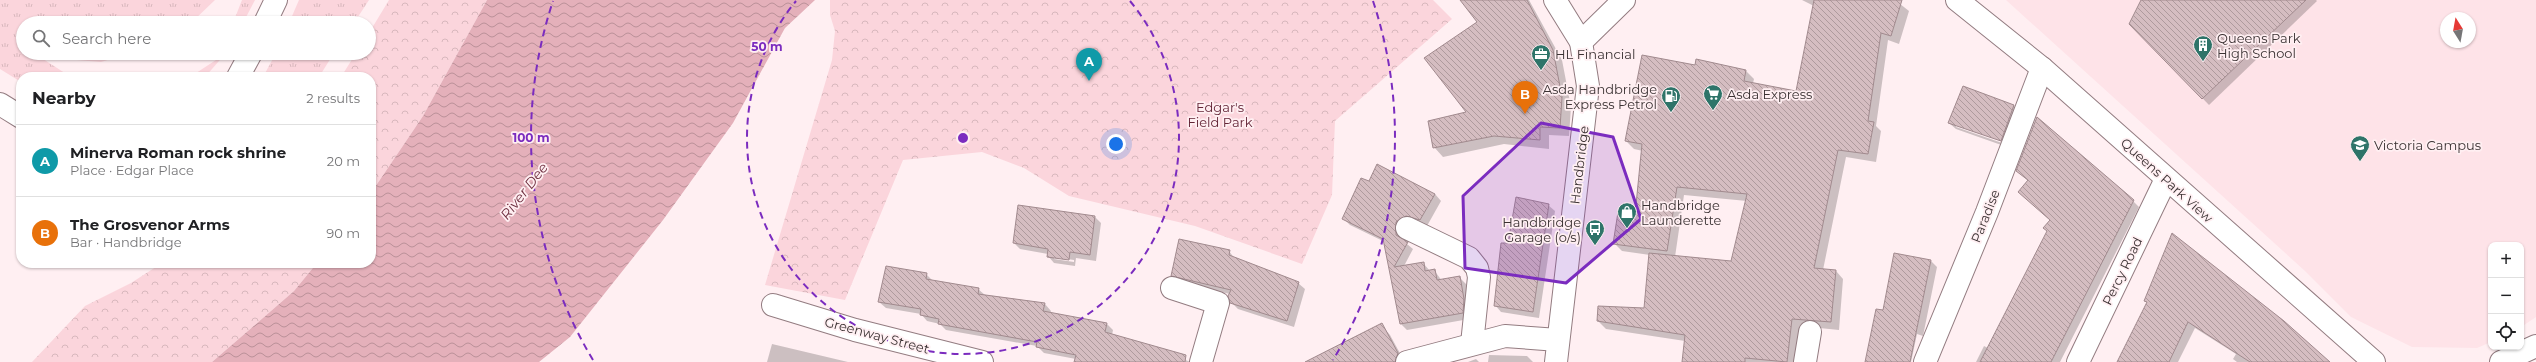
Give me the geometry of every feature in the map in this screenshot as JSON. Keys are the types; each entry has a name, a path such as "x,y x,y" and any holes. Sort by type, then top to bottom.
{"street":[{"path":"269,16 276,0"},
{"name":"Handbridge","path":"1555,0 1581,42 1588,86 1556,362"},
{"path":"1581,42 1624,0"},
{"name":"Queens Park View","path":"1957,0 2042,68 2374,362"},
{"path":"241,72 248,60"},
{"name":"Paradise","path":"1925,362 2042,68"},
{"path":"0,104 16,114"},
{"name":"Percy Road","path":"2078,362 2166,179"},
{"path":"1407,228 1469,258 1477,268 1479,277 1472,344"},
{"path":"1172,288 1218,304 1201,362"},
{"name":"Greenway Street","path":"773,305 855,330 982,362"},
{"path":"1805,362 1810,332"},
{"path":"1407,362 1505,336 1558,340"},
{"path":"2501,362 2536,346"}],"highlighted area":[{"path":"1541,123 1613,137 1641,219 1566,283 1465,268 1463,196"}],"shaded area":[{"name":"Victoria Campus","path":"2006,0 2536,0 2536,317 2524,325 2524,242 2488,242 2488,343 2477,348 2412,347 2351,317 2305,271"}],"green space":[{"path":"0,0 215,0 198,16 16,16 16,60 45,60 63,72 16,72 16,79 0,69"},
{"path":"242,0 255,0 247,16 236,16"},
{"path":"299,0 369,0 359,16 292,16"},
{"path":"389,0 487,0 423,116 376,186 376,72 344,72 352,60 376,60 376,21"},
{"name":"Edgar's Field Park","path":"830,0 1433,0 1452,19 1335,121 1332,195 1302,264 1195,226 1069,196 1024,168 982,152 903,160 845,300 765,285 832,60 835,31 830,15"},
{"path":"77,60 108,60 101,62"},
{"path":"216,60 220,60 209,72 198,72"},
{"path":"272,60 330,60 322,72 266,72"},
{"path":"154,268 313,268 294,291 212,362 32,362 85,306 131,283"}],"water":[{"name":"River Dee","path":"487,0 815,0 785,28 733,123 663,220 570,337 539,362 212,362 294,291 313,268 376,268 376,186 423,116"}],"building":[{"path":"1460,0 1527,0 1553,50 1562,97 1560,128 1540,127 1540,140 1494,136 1433,148 1428,121 1466,112 1424,58 1477,22"},
{"path":"1814,0 1902,0 1891,36 1881,33 1868,121 1874,122 1868,154 1838,150 1814,268 1836,270 1831,322 1792,319 1787,362 1745,358 1745,362 1682,362 1685,335 1597,321 1598,306 1644,308 1649,253 1731,261 1747,194 1677,187 1667,251 1613,244 1618,212 1635,215 1642,144 1625,141 1642,55 1695,65 1696,59 1746,70 1744,81 1796,91"},
{"name":"Queens Park High School","path":"2141,0 2306,0 2202,99 2129,24"},
{"path":"1963,86 2014,105 2001,141 1948,123"},
{"path":"2037,117 2134,200 2051,362 1980,362 2047,231 2043,228 2050,220 2018,192 2028,180 2016,171"},
{"path":"1377,164 1435,194 1420,220 1406,216 1396,222 1396,235 1408,242 1394,267 1424,262 1425,271 1435,269 1437,280 1460,276 1464,299 1463,313 1400,324 1383,239 1342,219 1361,178 1369,181"},
{"path":"1516,197 1549,204 1533,312 1494,306 1501,243 1508,243"},
{"path":"1018,205 1095,216 1090,255 1070,252 1069,260 1047,257 1048,249 1013,243"},
{"path":"2172,233 2284,321 2330,362 2250,362 2188,322 2169,362 2117,362 2147,302 2144,301"},
{"path":"1179,239 1230,250 1229,255 1299,282 1287,321 1230,303 1228,296 1231,290 1171,276"},
{"path":"1894,253 1931,260 1910,362 1865,362 1876,309 1883,310"},
{"path":"886,266 927,273 926,279 979,288 978,294 1045,303 1043,311 1107,323 1105,332 1186,355 1185,362 1074,362 1076,355 1036,347 1037,342 938,324 939,319 920,315 921,309 878,302"},
{"path":"1382,323 1398,353 1395,362 1305,362"}],"place":[{"name":"Queens Park High School","path":"2203,62"},
{"name":"HL Financial","path":"1541,71"},
{"name":"Minerva Roman rock shrine","path":"1089,81"},
{"name":"Asda Express","path":"1713,111"},
{"name":"Asda Handbridge Express Petrol","path":"1671,113"},
{"name":"The Grosvenor Arms","path":"1525,114"},
{"name":"Victoria Campus","path":"2360,162"},
{"name":"Handbridge Launderette","path":"1627,229"},
{"name":"Handbridge Garage (o/s)","path":"1595,246"}]}
